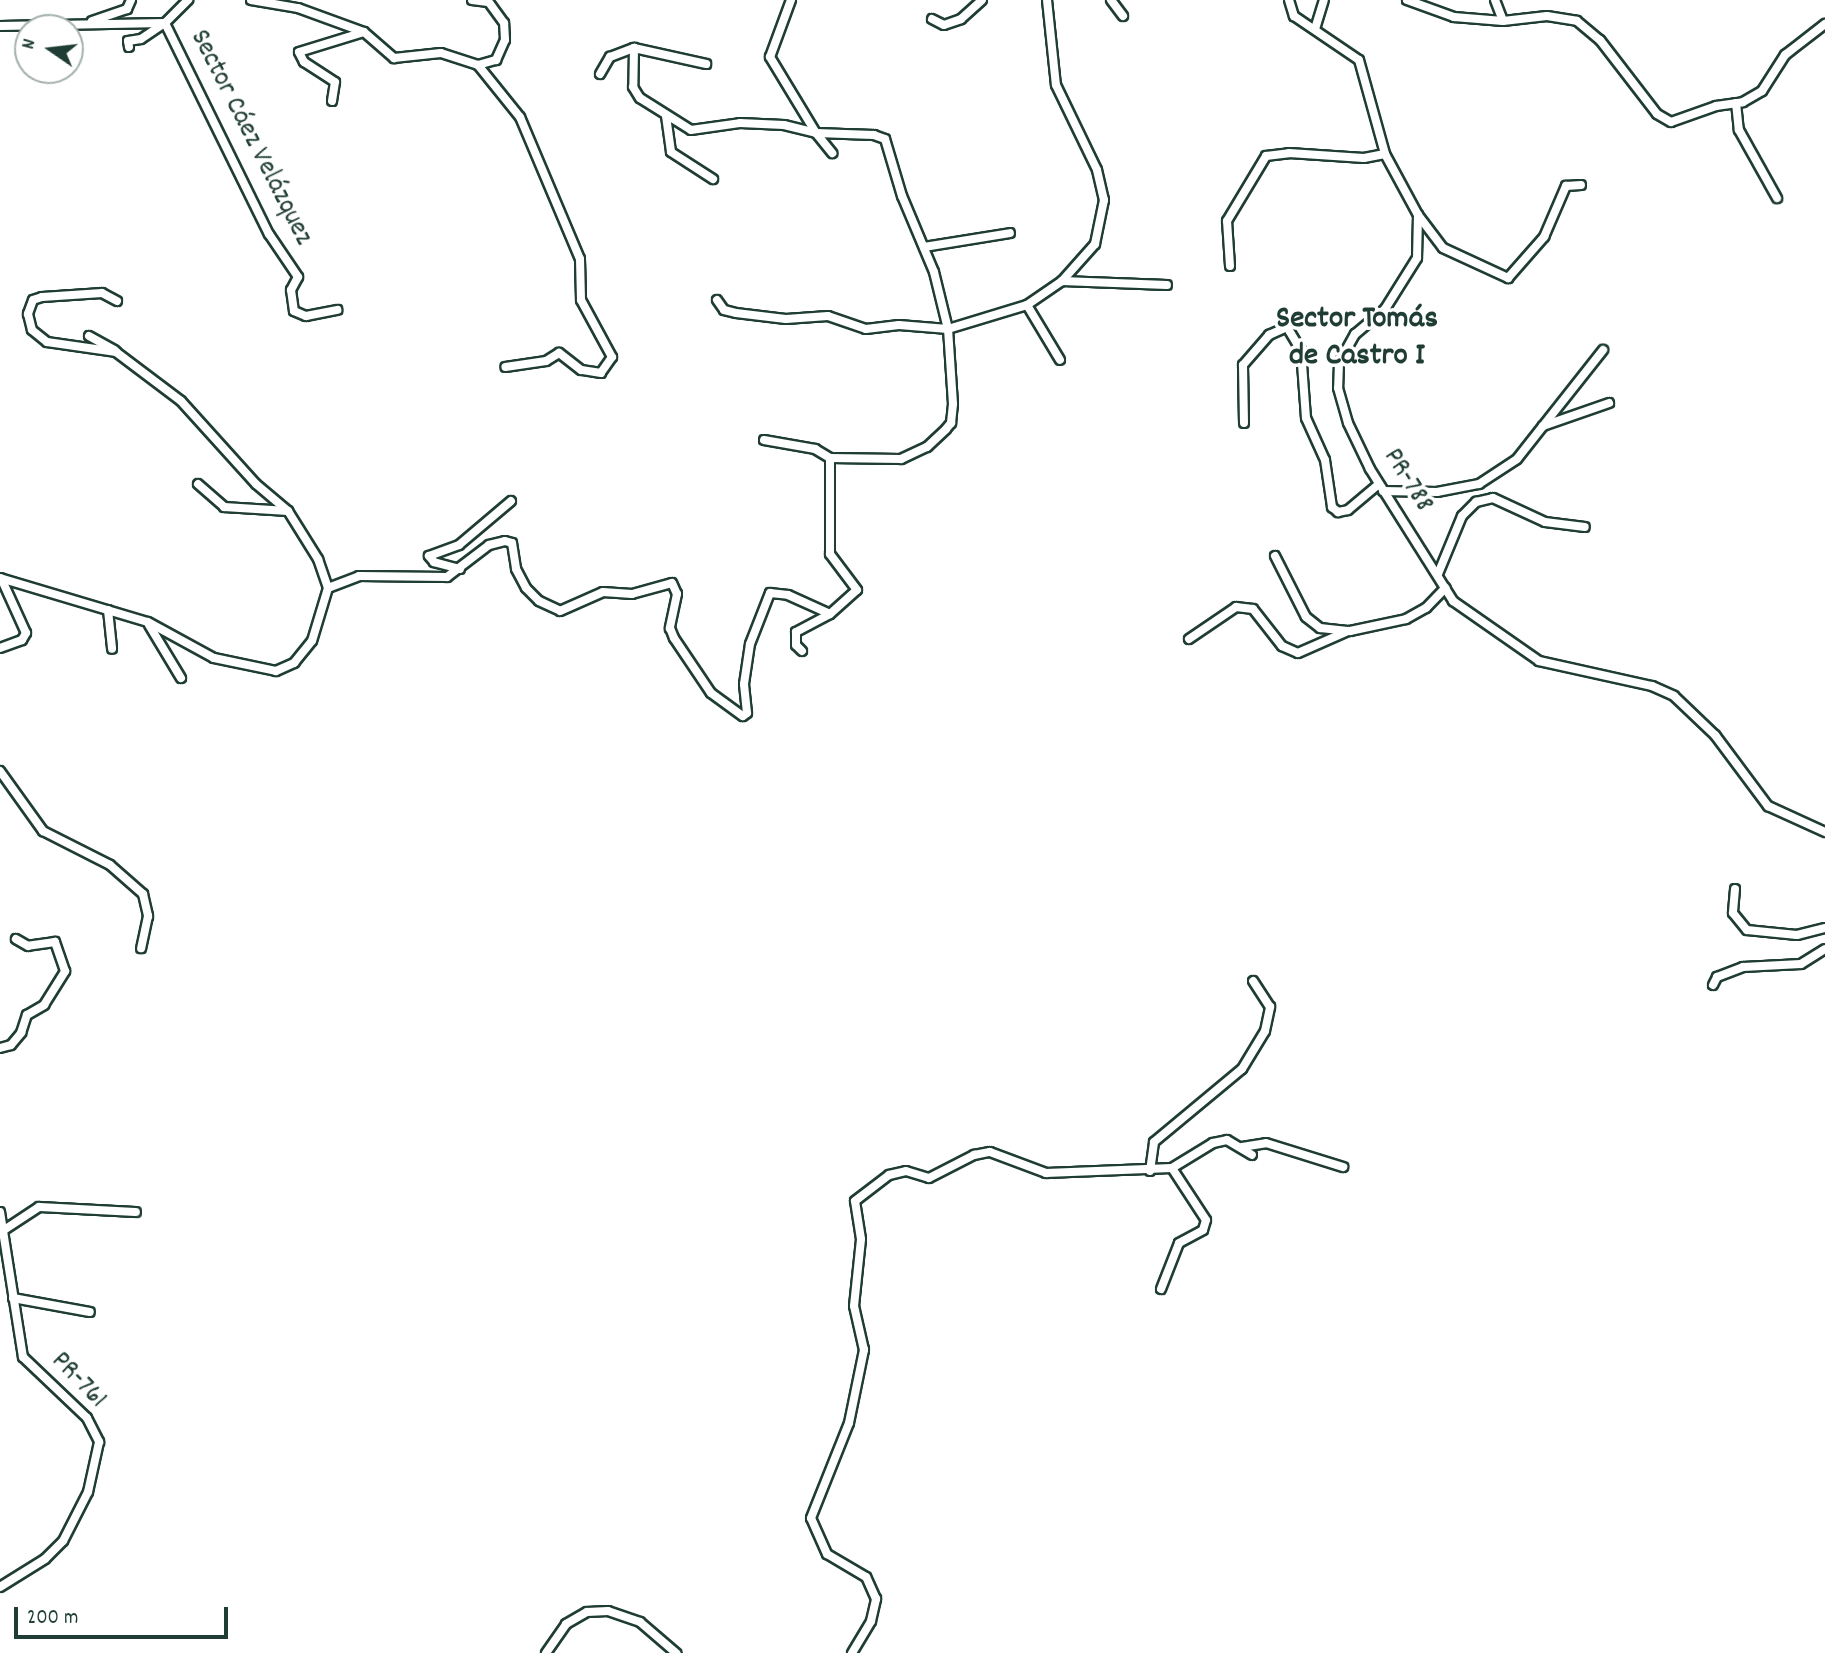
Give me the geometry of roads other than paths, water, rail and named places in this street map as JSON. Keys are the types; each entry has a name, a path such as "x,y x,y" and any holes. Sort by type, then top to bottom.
{"street":[{"path":"84,24 107,19 127,9 131,0"},
{"path":"129,47 126,43 159,30 188,0"},
{"path":"251,0 298,8 364,32 394,58 441,53 478,65 520,117 580,259 581,300 612,357 601,373 581,370 559,353 546,361 505,367"},
{"path":"472,0 487,1 503,23 505,40 496,60 478,65"},
{"path":"790,0 770,57 816,133 832,153"},
{"path":"932,19 944,25 961,19 982,0"},
{"path":"717,300 724,310 736,313 786,319 828,316 866,329 900,325 948,329 1027,305 1062,281 1095,244 1104,200 1097,170 1056,85 1047,0"},
{"path":"1111,0 1123,16"},
{"name":"PR-788","path":"1289,0 1294,16 1359,60 1385,154 1418,215 1417,258 1385,309 1355,334 1339,363 1338,388 1348,423 1381,488 1444,587 1468,614 1539,662 1653,686 1674,696 1715,735 1768,806 1825,832"},
{"path":"1315,29 1324,0"},
{"path":"1407,0 1454,18 1503,21 1547,16 1577,21 1600,40 1657,114 1671,121 1736,103 1762,91 1793,47 1825,24"},
{"path":"1495,0 1503,21"},
{"path":"84,27 165,23"},
{"name":"Sector Cáez Velázquez","path":"165,23 269,234 298,277 291,290 294,311 306,316 337,310"},
{"path":"332,101 335,82 304,62 299,52 364,32"},
{"path":"600,74 610,57 634,48 706,64"},
{"path":"634,48 633,87 666,116 691,130 740,123 784,125 816,133 874,135 885,139 924,247 948,329 951,424 927,447 901,458 830,458 815,449 764,440"},
{"path":"1736,103 1739,130 1777,198"},
{"path":"666,116 671,152 713,179"},
{"path":"1230,266 1227,221 1266,156 1289,153 1364,158 1385,154"},
{"path":"1418,215 1443,248 1508,278 1544,237 1566,186 1581,185"},
{"path":"924,247 1010,233"},
{"path":"1062,281 1167,285"},
{"path":"116,352 47,342 32,330 28,314 33,300 42,297 102,293 117,301"},
{"path":"1027,305 1060,360"},
{"path":"1244,423 1244,365 1269,335 1287,327 1301,350 1306,418 1325,460 1332,507 1338,512 1348,510 1381,488 1437,492 1479,484 1517,459 1603,351"},
{"path":"1,578 148,622 214,658 276,671 294,663 312,641 328,588 318,559 288,512 256,484 181,401 116,352 89,337"},
{"path":"1543,426 1609,403"},
{"path":"802,651 796,645 796,632 830,614 857,590 830,554 830,458"},
{"path":"198,484 224,507 288,512"},
{"path":"1438,574 1461,516 1476,502 1493,498 1545,522 1585,527"},
{"path":"460,569 434,562 429,556 459,545 511,501"},
{"path":"328,588 359,576 447,577 489,545 512,543 516,569 526,588 538,601 560,611 603,592 632,594 672,583 677,594 670,628 674,638 711,693 743,716 747,713 744,684 750,644 770,593 788,595 830,614"},
{"path":"1275,556 1306,617 1320,628 1350,631"},
{"path":"0,648 22,640 26,633 1,578"},
{"path":"1189,639 1236,607 1253,609 1282,646 1298,653 1350,631 1406,619 1426,608 1444,587"},
{"path":"108,610 112,649"},
{"path":"148,622 181,678"},
{"path":"0,771 43,831 110,865 143,894 148,916 141,948"},
{"path":"1735,889 1733,912 1747,930 1797,935 1825,928"},
{"path":"0,1048 11,1045 27,1015 44,1005 65,971 55,942 28,946 16,939"},
{"path":"1713,985 1717,977 1743,967 1801,964 1825,949"},
{"path":"1150,1171 1154,1142 1242,1069 1265,1031 1270,1007 1253,981"},
{"path":"852,1653 871,1621 876,1599 866,1577 827,1554 811,1518 849,1423 864,1350 854,1306 861,1239 855,1201 889,1175 906,1171 929,1178 974,1155 990,1152 1046,1173 1150,1171 1172,1168 1213,1143 1227,1140 1242,1147 1252,1156"},
{"path":"1242,1147 1266,1143 1343,1167"},
{"path":"1160,1289 1179,1243 1203,1230 1206,1220 1172,1168"},
{"path":"4,1230 39,1207 136,1212"},
{"name":"PR-761","path":"0,1212 23,1357 87,1418 99,1442 88,1492 63,1541 46,1559 0,1587"},
{"path":"13,1298 90,1312"},
{"path":"546,1653 566,1624 587,1612 608,1611 640,1622 676,1653"}],"district":[{"name":"Sector Tomás de Castro I","path":"1357,340"}]}
